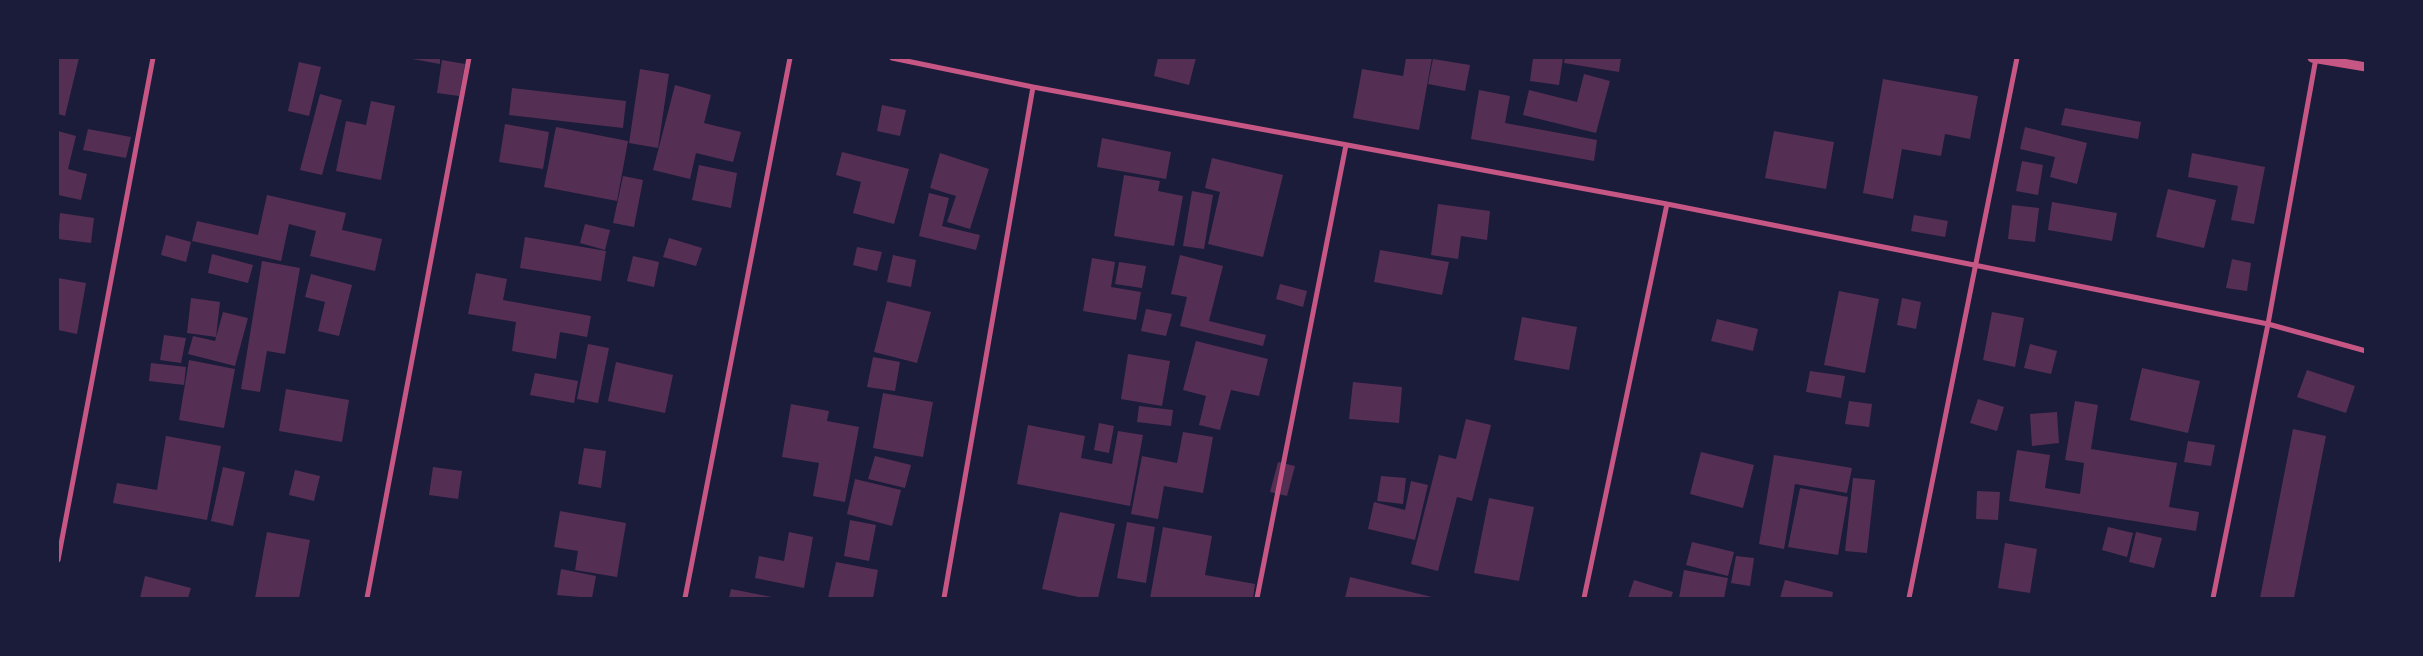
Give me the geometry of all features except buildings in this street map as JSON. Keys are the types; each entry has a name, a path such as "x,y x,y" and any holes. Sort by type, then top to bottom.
{"street":[{"path":"58,560 153,58"},
{"path":"367,598 469,58"},
{"path":"685,598 790,58"},
{"path":"892,58 1033,87 1666,204 1974,265 2268,324 2366,351"},
{"path":"1909,598 1974,265 2017,58"},
{"path":"2214,598 2268,324 2314,58 2366,67"},
{"path":"944,598 1033,87"},
{"path":"1257,598 1346,145"},
{"path":"1584,598 1666,204"}]}
